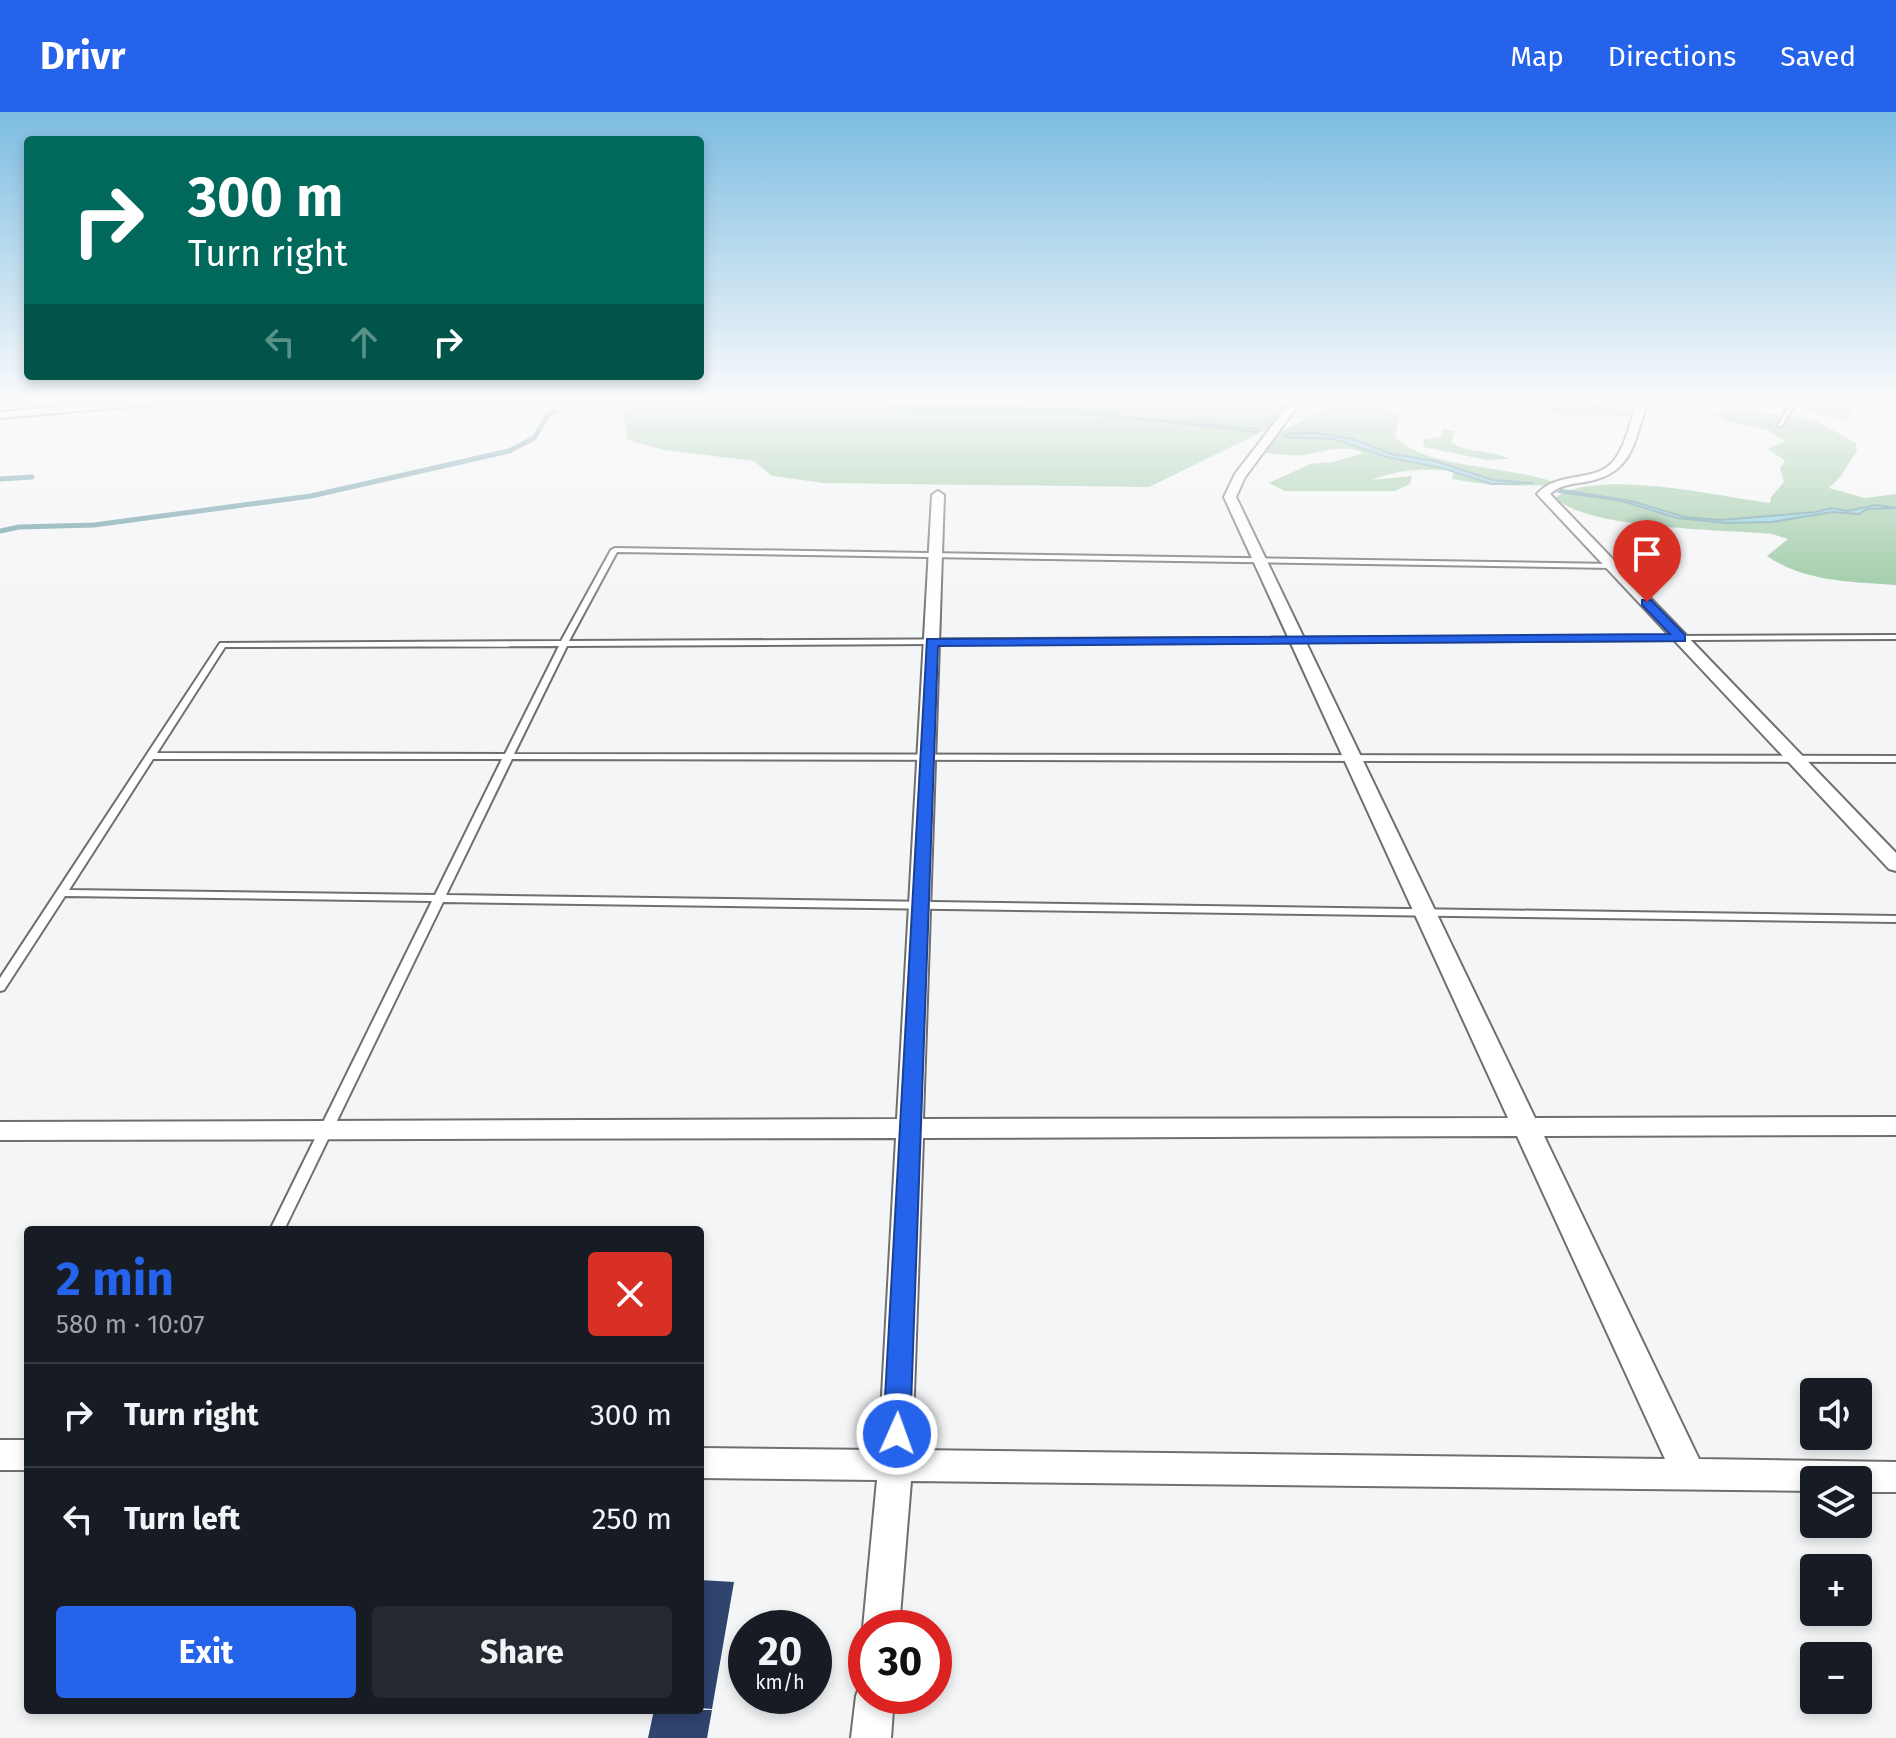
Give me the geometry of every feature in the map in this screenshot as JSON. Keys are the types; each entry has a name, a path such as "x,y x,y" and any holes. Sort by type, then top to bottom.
{"street":[{"path":"1240,476 1230,497 1689,1474"},
{"path":"1590,476 1555,485 1543,494 1896,865"},
{"path":"883,1610 895,1465 938,495"},
{"path":"0,1131 1896,1126"},
{"path":"0,1455 24,1455"},
{"path":"704,1463 1896,1477"},
{"path":"871,1738 873,1714"}],"lane":[{"path":"279,1226 564,643 615,550 1612,566"},
{"path":"0,987 223,645 1896,637"},
{"path":"151,756 1896,759"},
{"path":"61,893 1896,919"}],"green space":[{"path":"772,476 1172,476 1149,487 824,483"},
{"path":"1284,476 1385,476 1372,480 1412,476 1410,484 1395,491 1285,491 1269,483"},
{"path":"1453,476 1531,476 1559,484 1519,486 1452,479"},
{"path":"1782,476 1841,476 1829,488 1865,498 1896,494 1896,585 1829,579 1781,565 1767,556 1788,539 1772,534 1626,522 1572,509 1555,498 1574,489 1628,484 1770,503 1771,497 1784,482"}],"water":[{"path":"1467,476 1534,483 1492,484"},
{"path":"1559,492 1631,501 1685,517 1722,520 1832,508 1847,511 1876,505 1896,508 1867,509 1859,514 1832,512 1772,522 1726,523 1677,518 1622,501"}],"building":[{"path":"704,1580 734,1582 712,1709 704,1708"},
{"path":"704,1710 712,1710 707,1738 648,1738 653,1714 704,1714"}],"waterway":[{"path":"0,531 19,527 94,525 311,496 400,476"},
{"path":"0,479 32,477"}],"route":[{"path":"897,1434 932,642 1681,638 1647,602"}]}
